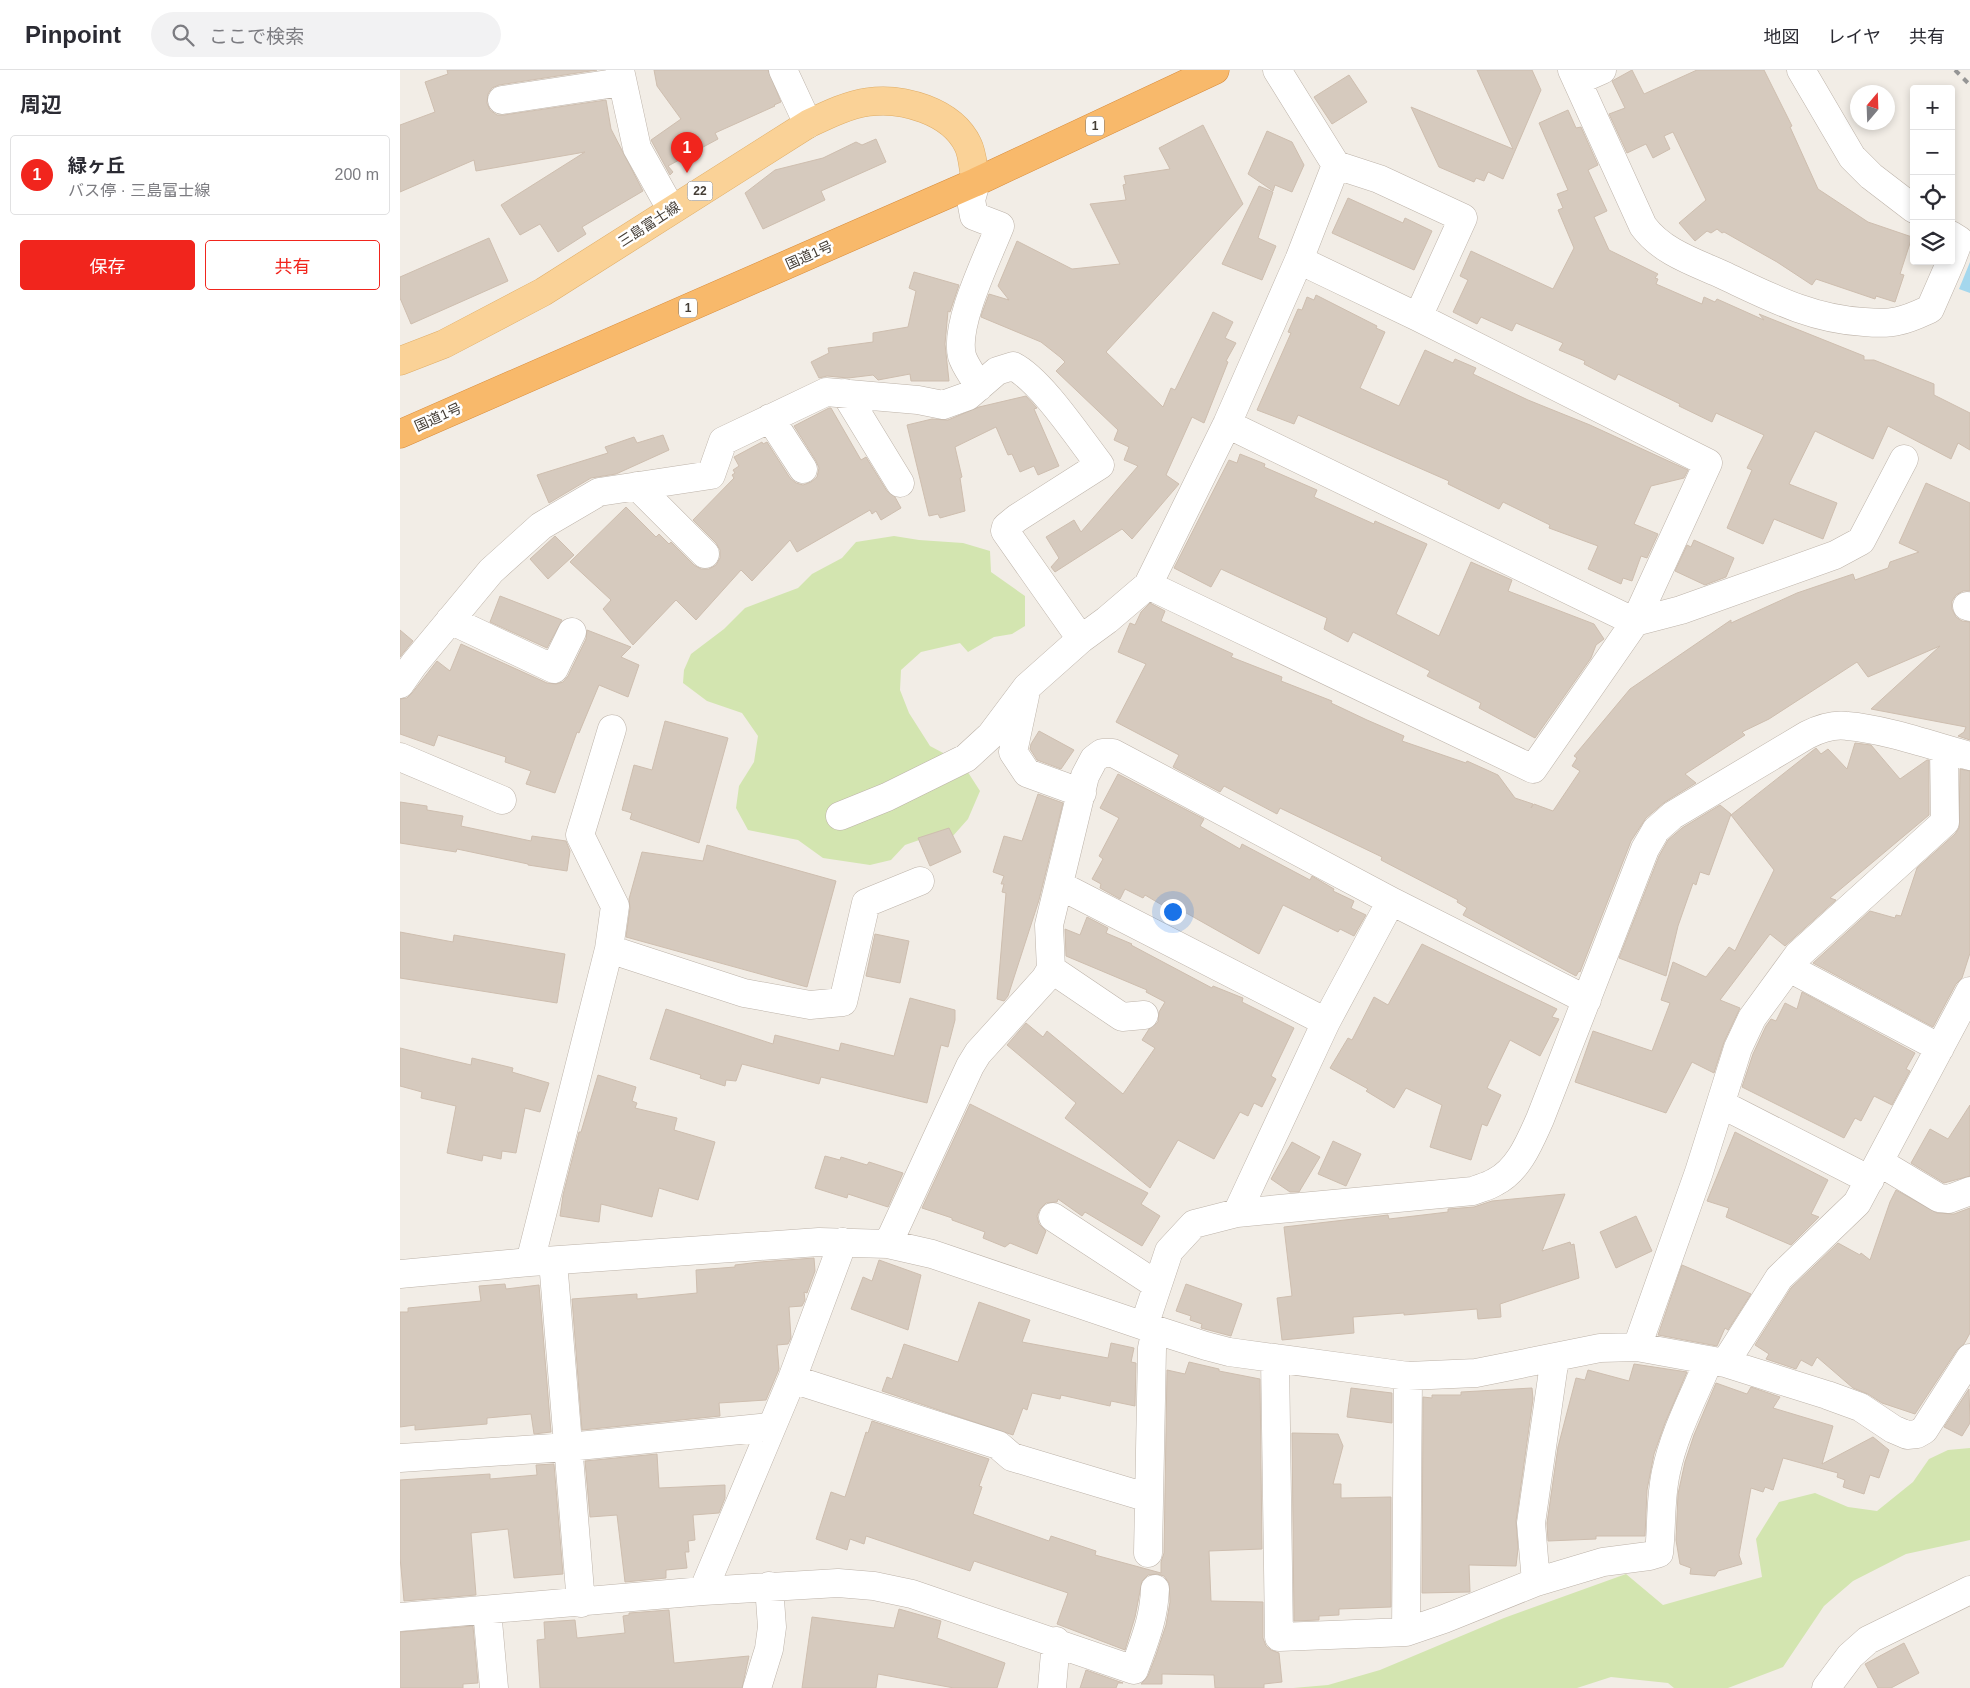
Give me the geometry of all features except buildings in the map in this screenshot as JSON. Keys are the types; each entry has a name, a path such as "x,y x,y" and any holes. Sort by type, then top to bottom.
{"highway":[{"name":"国道1号","path":"400,434 976,182 1215,70"}],"main road":[{"name":"三島富士線","path":"400,361 444,344 543,292 671,209 808,124 846,107 869,102 893,102 917,106 935,114 958,130 968,145 976,182"}],"street":[{"path":"783,70 808,124"},
{"path":"1277,70 1336,165 1378,179 1463,218 1418,317"},
{"path":"1602,70 1574,76 1642,226 1652,239 1673,252 1797,309 1824,317 1878,323 1909,319 1930,309 1949,265"},
{"path":"1801,70 1852,157 1871,176 1910,206"},
{"path":"502,100 621,76 637,148 671,209"},
{"path":"840,816 887,797 966,758 992,735 1027,687 1081,639 1148,586 1227,424 1299,260 1336,165"},
{"path":"976,182 971,200 974,216 1000,226 969,306 961,339 962,356 979,387"},
{"path":"1955,238 1959,240 1955,250"},
{"path":"1148,586 1533,769 1635,622 1708,463 1418,317 1299,260"},
{"path":"400,684 491,571 541,526 599,492 712,475 723,441 826,392 918,400 943,405 968,396 997,370 1013,366 1024,372 1047,397 1100,465 1017,518 1006,527 1005,531 1081,639"},
{"path":"845,393 900,483"},
{"path":"770,418 803,469"},
{"path":"1227,424 1635,622 1681,610 1835,555 1862,541 1904,458"},
{"path":"637,486 705,554"},
{"path":"450,620 554,669 572,632"},
{"path":"1027,687 1013,752 1027,773 1082,793"},
{"path":"1148,1553 1152,1348 1150,1328 1158,1285 1169,1251 1194,1224 1236,1213 1473,1191 1496,1182 1512,1168 1524,1153 1540,1119 1645,849 1656,830 1673,815 1806,734 1822,728 1846,726 1877,731 1957,753 1945,822 1815,937 1798,955 1752,1018 1738,1048 1721,1104 1636,1347"},
{"path":"581,1603 568,1447 541,1262 609,949 615,906 580,835 612,729"},
{"path":"888,1244 970,1066 978,1053 1045,979 1051,969 1049,925 1086,776 1094,759 1102,753 1113,753 1391,901 1587,1000"},
{"path":"400,757 502,800"},
{"path":"609,949 744,993 810,1005 843,1002 866,903 920,881"},
{"path":"1059,885 1326,1022"},
{"path":"1236,1213 1326,1022 1391,901"},
{"path":"1789,968 1940,1048"},
{"path":"1051,969 1122,1017 1144,1015"},
{"path":"1275,1358 1279,1637 1406,1632 1444,1620 1536,1582 1603,1562 1659,1553 1663,1486 1666,1470 1673,1447 1717,1361 1779,1278 1857,1203 1970,991"},
{"path":"1721,1104 1939,1198 1949,1199 1970,1191"},
{"path":"1053,1217 1158,1285"},
{"path":"703,1591 770,1427 792,1379 843,1242"},
{"path":"400,1274 541,1262 843,1242 888,1244 932,1254 1206,1346 1275,1358 1408,1376 1476,1373 1600,1348 1636,1347 1717,1361 1860,1407 1893,1429 1907,1434 1917,1434 1924,1430 1970,1358"},
{"path":"1536,1582 1531,1523 1555,1357"},
{"path":"1406,1632 1408,1376"},
{"path":"792,1379 998,1445 1012,1457 1149,1498"},
{"path":"400,1458 568,1447 770,1427"},
{"path":"400,1617 581,1603 703,1591 838,1583 883,1588 912,1594 1056,1642 1132,1679 1151,1623 1155,1589"},
{"path":"757,1688 772,1627 769,1586"},
{"path":"1826,1688 1850,1656 1868,1640 1970,1590"},
{"path":"487,1610 494,1688"},
{"path":"1052,1688 1056,1642"}],"green space":[{"path":"894,536 963,543 990,551 991,572 1025,596 1025,626 1012,634 994,637 968,652 960,643 921,652 901,670 900,690 909,713 930,746 962,763 980,791 968,819 952,837 925,838 905,845 891,860 870,865 823,858 798,840 748,830 736,808 739,786 754,762 758,736 742,713 707,701 683,683 684,670 691,654 724,629 745,608 798,588 812,574 842,558 856,542"},
{"path":"1970,1448 1970,1540 1906,1554 1853,1581 1824,1606 1783,1667 1728,1688 1674,1688 1668,1683 1611,1677 1577,1688 1293,1688 1328,1685 1380,1670 1504,1618 1626,1574 1663,1605 1762,1577 1756,1539 1779,1502 1815,1493 1848,1507 1877,1511 1913,1482 1929,1459 1948,1450"}],"water":[{"path":"1970,262 1970,293 1959,289"}],"railway":[{"path":"1955,70 1970,85"}],"place":[{"name":"緑ヶ丘","path":"687,173"}]}
